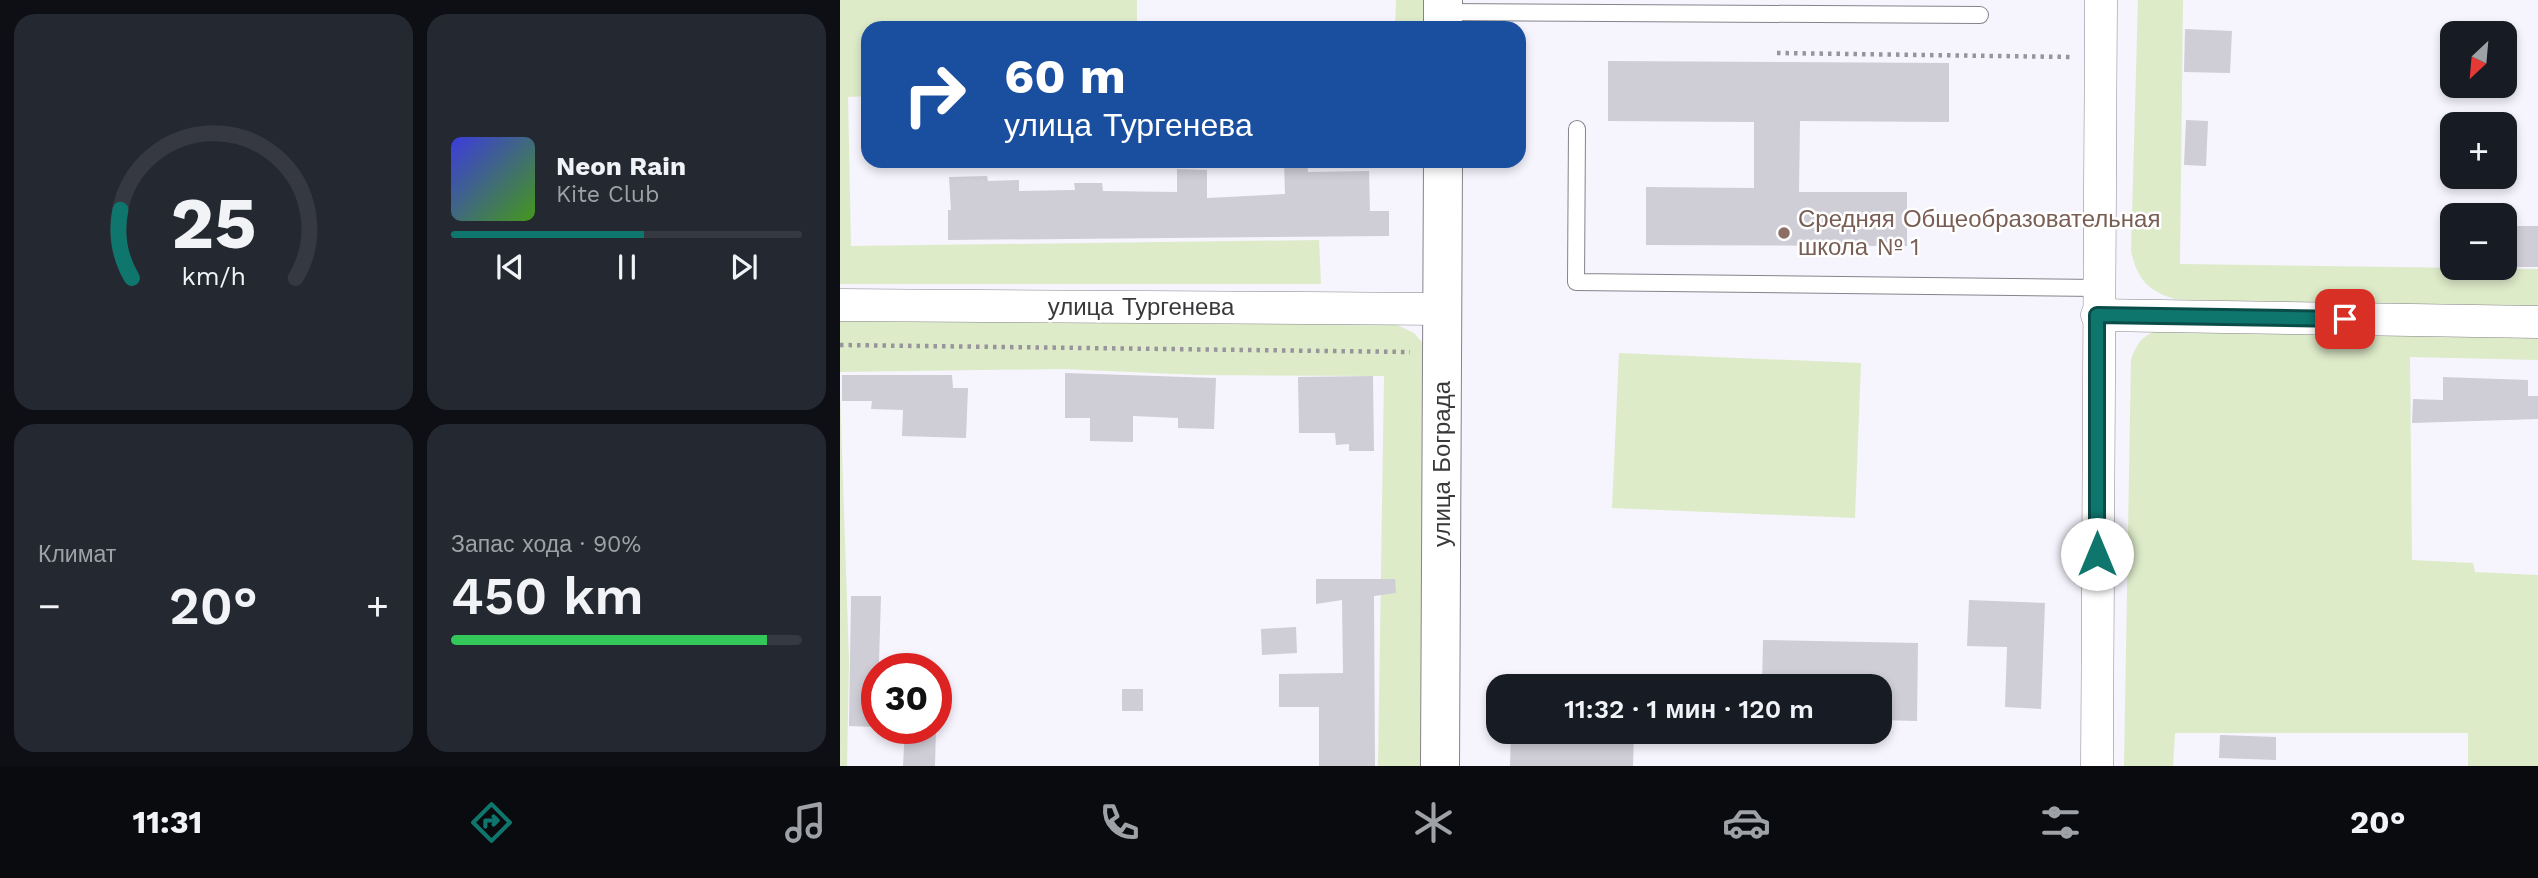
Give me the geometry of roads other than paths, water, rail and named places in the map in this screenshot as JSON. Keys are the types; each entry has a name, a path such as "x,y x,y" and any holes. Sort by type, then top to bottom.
{"street":[{"path":"2097,766 2097,302 2101,0"},
{"name":"улица Бограда","path":"1440,766 1443,168"},
{"path":"2097,302 2538,322"},
{"name":"улица Тургенева","path":"840,305 1443,309"}],"lane":[{"path":"1443,13 1979,15"},
{"path":"1577,129 1576,282 2097,302"}],"place":[{"name":"Средняя Общеобразовательная школа № 1","path":"1784,233"}]}
